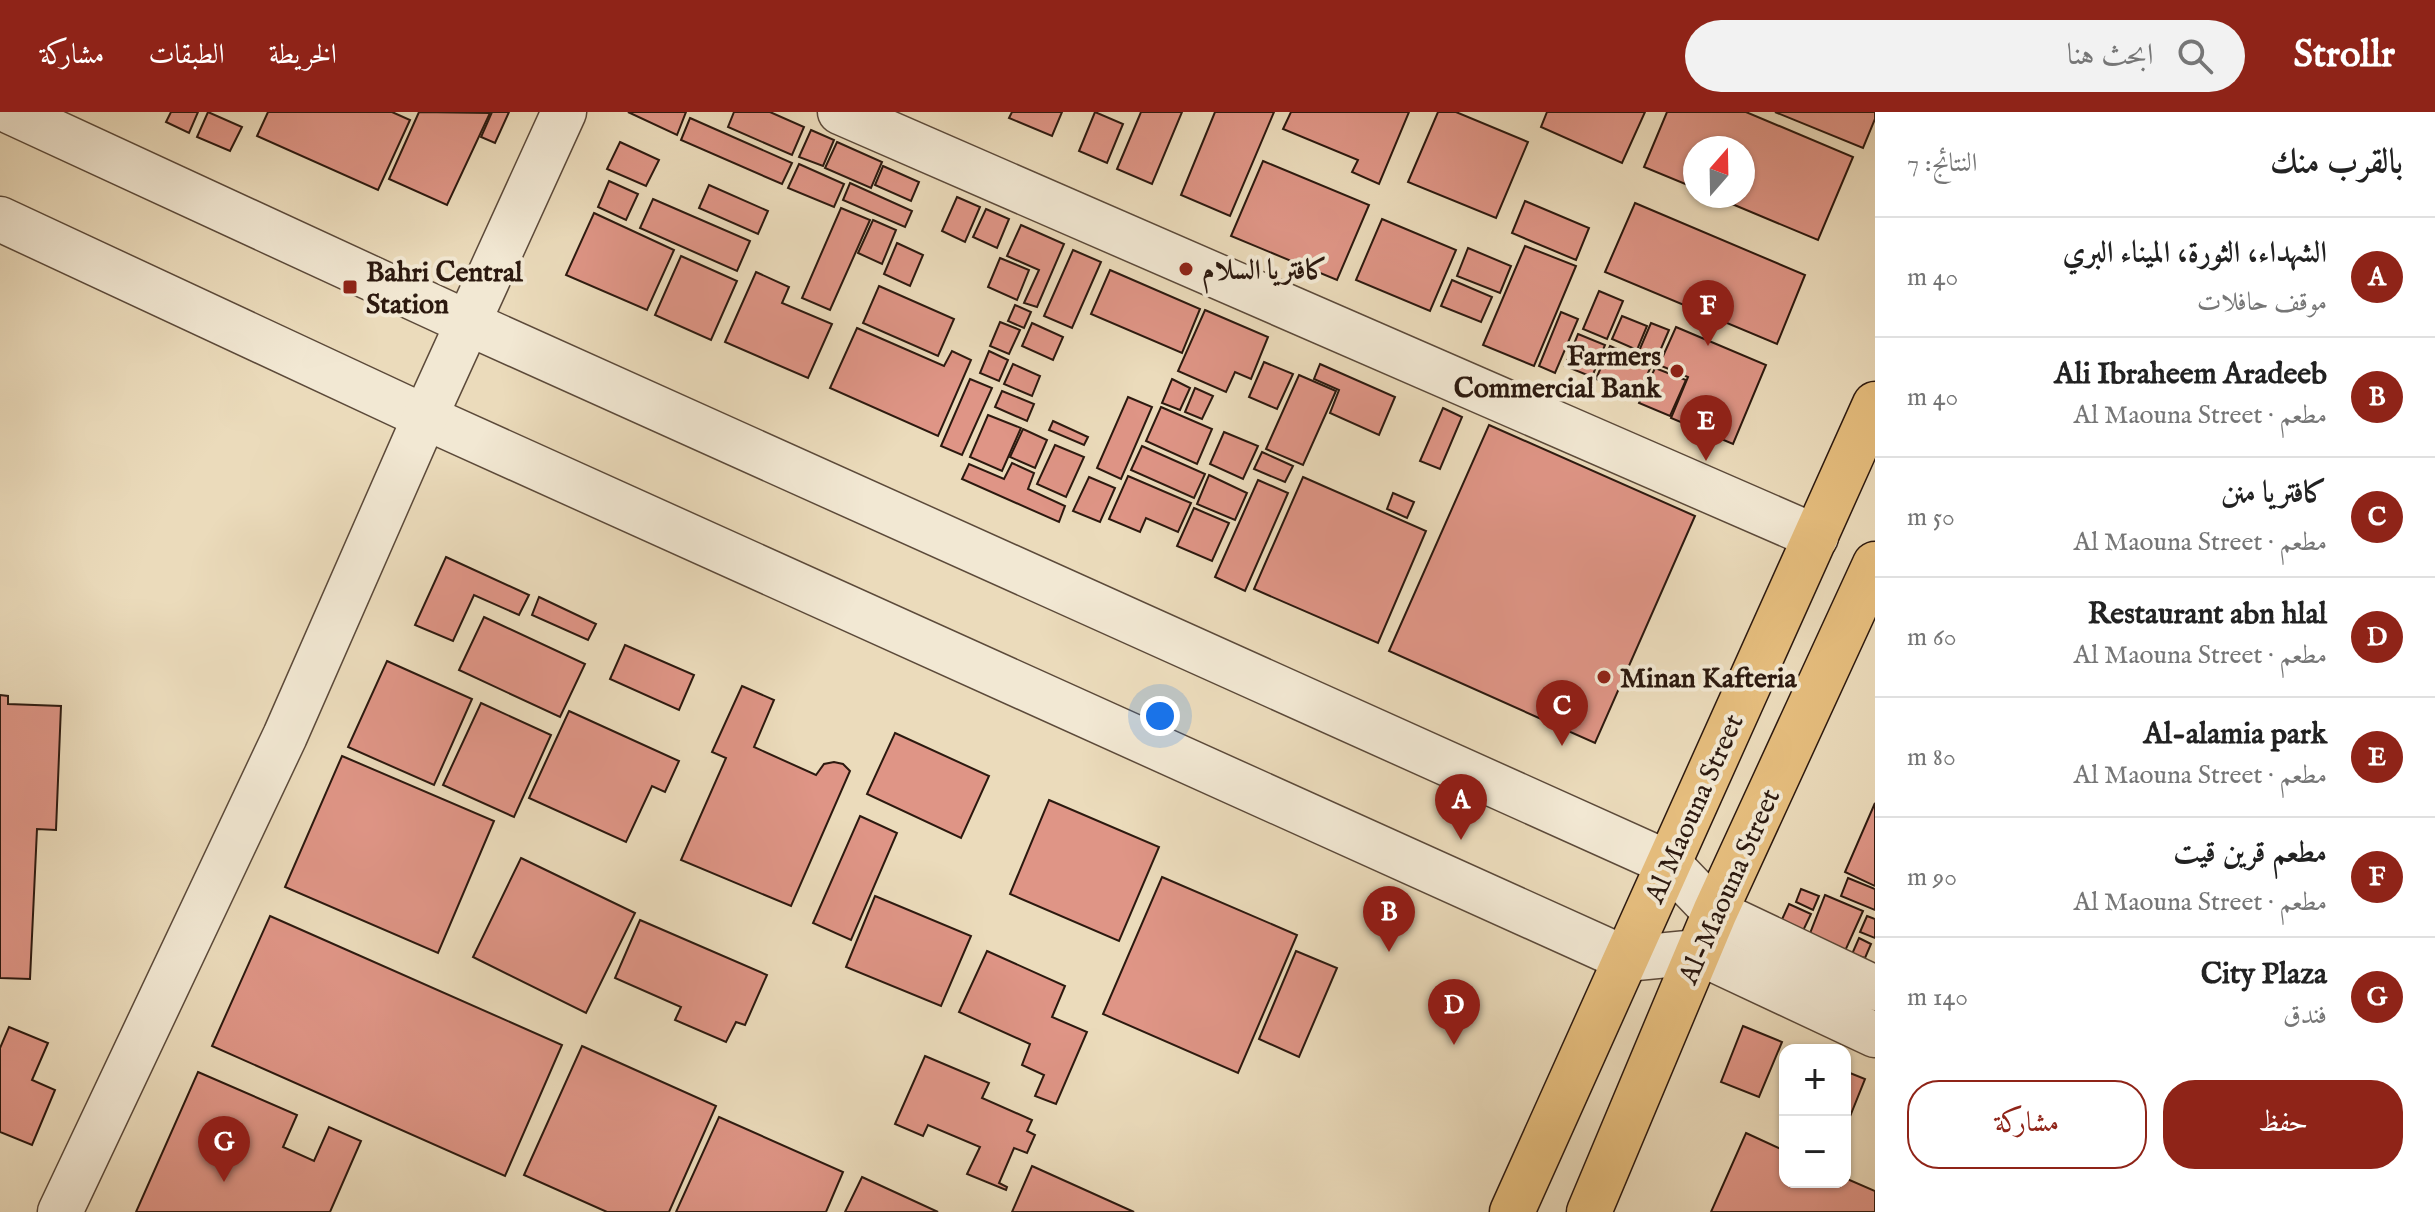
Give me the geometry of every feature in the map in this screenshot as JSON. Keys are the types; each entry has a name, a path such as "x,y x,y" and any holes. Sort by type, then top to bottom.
{"highway":[{"name":"Al Maouna Street","path":"1512,1212 1875,404"},
{"name":"Al-Maouna Street","path":"1589,1212 1715,912 1875,564"}],"street":[{"path":"11,112 468,323 1668,863 1715,912 1875,988"},
{"path":"60,1212 285,736 425,417 564,112"},
{"path":"840,112 1816,537"},
{"path":"0,219 425,417 1626,959 1698,952 1875,1035"}],"building":[{"path":"171,112 198,112 189,133 166,122"},
{"path":"208,112 242,127 230,151 197,137"},
{"path":"268,112 392,112 410,120 378,190 257,136"},
{"path":"419,112 490,113 447,205 389,179"},
{"path":"492,112 509,112 495,143 481,137"},
{"path":"628,112 686,112 677,135"},
{"path":"734,112 770,112 804,127 792,155 728,127"},
{"path":"1012,112 1062,112 1052,136 1009,118"},
{"path":"1095,112 1123,124 1107,163 1079,151"},
{"path":"1141,112 1182,112 1152,184 1117,169"},
{"path":"1215,112 1274,112 1230,216 1181,195"},
{"path":"1291,112 1409,112 1379,184 1352,172 1358,160 1283,129"},
{"path":"1438,112 1456,112 1528,142 1496,218 1408,182"},
{"path":"1547,112 1645,112 1622,163 1541,127"},
{"path":"1667,112 1746,112 1853,157 1818,240 1742,208 1755,208 1755,136 1683,136 1683,183 1644,167"},
{"path":"1775,112 1875,112 1875,119 1863,148"},
{"path":"690,118 792,163 782,184 681,140"},
{"path":"811,130 834,140 823,166 799,157"},
{"path":"620,142 659,160 646,186 607,169"},
{"path":"837,142 882,162 871,188 825,168"},
{"path":"1263,161 1369,205 1337,280 1231,236"},
{"path":"799,164 844,184 834,207 788,188"},
{"path":"883,166 919,182 911,201 875,185"},
{"path":"609,181 638,194 626,220 598,207"},
{"path":"850,183 912,211 905,227 843,200"},
{"path":"709,185 768,211 758,234 699,208"},
{"path":"957,197 980,207 965,242 942,231"},
{"path":"653,199 750,241 737,271 640,228"},
{"path":"1525,201 1589,228 1576,260 1512,233"},
{"path":"1635,203 1805,275 1777,344 1605,272"},
{"path":"841,208 870,220 830,310 802,298"},
{"path":"986,209 1009,219 997,248 973,237"},
{"path":"594,213 674,250 647,310 566,275"},
{"path":"1382,219 1456,250 1430,311 1356,280"},
{"path":"873,220 896,230 882,264 858,253"},
{"path":"1021,225 1064,244 1037,307 1024,303 1039,270 1007,256"},
{"path":"897,243 923,255 910,286 884,274"},
{"path":"1525,246 1576,266 1534,366 1483,345"},
{"path":"1468,248 1511,266 1500,293 1457,276"},
{"path":"1073,250 1101,262 1072,328 1044,316"},
{"path":"681,256 737,281 711,340 655,315"},
{"path":"1000,258 1029,270 1017,300 988,287"},
{"path":"1110,270 1200,309 1182,353 1091,314"},
{"path":"756,272 789,287 782,303 832,324 808,378 725,342"},
{"path":"1452,280 1492,297 1481,322 1441,306"},
{"path":"879,286 954,319 938,356 863,323"},
{"path":"1599,291 1623,301 1607,339 1583,329"},
{"path":"1015,305 1031,312 1024,328 1008,321"},
{"path":"1205,310 1268,337 1251,379 1235,372 1226,392 1178,371"},
{"path":"1561,312 1578,319 1555,373 1539,366"},
{"path":"1622,316 1647,326 1637,350 1612,339"},
{"path":"1000,322 1020,330 1009,354 990,346"},
{"path":"1032,323 1063,337 1053,360 1022,346"},
{"path":"1651,323 1669,330 1657,358 1639,351"},
{"path":"1676,327 1766,365 1733,444 1671,418 1688,377 1659,365"},
{"path":"857,328 944,366 952,351 971,360 938,436 830,388"},
{"path":"1578,334 1605,345 1592,377 1565,366"},
{"path":"1610,346 1652,364 1638,396 1596,379"},
{"path":"989,351 1008,360 999,381 980,373"},
{"path":"1264,362 1293,374 1277,409 1249,397"},
{"path":"1013,364 1040,376 1032,396 1004,384"},
{"path":"1320,364 1395,397 1379,435 1330,413 1339,390 1314,379"},
{"path":"1655,368 1686,380 1670,416 1639,403"},
{"path":"1299,375 1336,391 1303,465 1266,449"},
{"path":"970,379 992,388 962,455 941,446"},
{"path":"1172,379 1190,388 1180,410 1162,403"},
{"path":"1195,388 1213,396 1202,419 1185,412"},
{"path":"1002,391 1034,404 1027,421 995,407"},
{"path":"1128,397 1152,407 1121,479 1097,468"},
{"path":"1161,407 1212,429 1197,464 1146,441"},
{"path":"1443,408 1462,417 1440,469 1420,461"},
{"path":"988,415 1021,428 1002,471 970,457"},
{"path":"1053,421 1088,437 1084,445 1049,430"},
{"path":"1489,425 1695,516 1595,743 1389,651"},
{"path":"1023,429 1047,440 1035,468 1010,457"},
{"path":"1224,432 1258,446 1243,479 1210,464"},
{"path":"1055,445 1084,457 1066,497 1037,484"},
{"path":"1142,446 1205,474 1194,498 1131,470"},
{"path":"1262,452 1293,466 1285,482 1254,469"},
{"path":"1012,463 1034,473 1028,489 1065,506 1059,522 962,479 969,464 1004,479"},
{"path":"1209,475 1247,493 1235,520 1197,504"},
{"path":"1128,476 1191,503 1178,532 1146,518 1140,532 1109,519"},
{"path":"1089,477 1115,488 1100,522 1073,511"},
{"path":"1303,477 1426,531 1378,643 1254,589"},
{"path":"1258,480 1288,493 1245,591 1215,577"},
{"path":"1393,493 1414,502 1407,518 1387,509"},
{"path":"1194,508 1229,523 1212,561 1177,546"},
{"path":"446,557 529,595 519,615 474,595 453,641 415,625"},
{"path":"539,597 596,624 588,640 532,615"},
{"path":"484,617 585,664 560,717 459,670"},
{"path":"625,645 694,675 679,710 610,679"},
{"path":"387,661 472,699 434,785 348,747"},
{"path":"742,686 774,700 754,747 816,775 824,764 834,762 843,764 850,771 791,906 681,860 726,758 712,752"},
{"path":"0,695 8,696 8,704 61,706 56,830 37,829 30,979 0,978"},
{"path":"481,703 551,735 514,817 443,785"},
{"path":"569,711 679,761 665,792 652,786 626,842 529,798"},
{"path":"895,733 989,776 961,838 867,794"},
{"path":"342,756 494,821 438,953 285,887"},
{"path":"1049,800 1159,847 1119,941 1010,894"},
{"path":"1875,803 1875,886 1845,872"},
{"path":"860,816 897,833 851,940 813,923"},
{"path":"521,858 635,913 586,1013 473,957"},
{"path":"1162,877 1297,935 1238,1073 1103,1014"},
{"path":"1848,878 1875,889 1875,910 1841,896"},
{"path":"1801,889 1819,896 1813,910 1796,902"},
{"path":"1825,895 1863,911 1845,951 1809,936"},
{"path":"875,896 971,936 941,1006 846,967"},
{"path":"1789,904 1811,914 1801,935 1779,926"},
{"path":"270,916 562,1045 505,1176 212,1046"},
{"path":"1867,916 1875,919 1875,938 1860,932"},
{"path":"640,920 767,975 745,1025 736,1022 726,1042 675,1020 681,1007 615,978"},
{"path":"1859,938 1871,944 1865,958 1852,954"},
{"path":"987,951 1065,986 1052,1017 1087,1032 1056,1104 1035,1096 1044,1075 1022,1065 1030,1044 959,1012"},
{"path":"1296,951 1337,968 1299,1057 1259,1039"},
{"path":"1743,1026 1782,1042 1759,1097 1721,1082"},
{"path":"9,1027 48,1043 32,1080 55,1090 32,1145 0,1132 0,1048"},
{"path":"582,1046 716,1106 669,1212 607,1212 524,1175"},
{"path":"925,1056 989,1083 982,1098 1032,1120 1027,1131 1035,1135 1027,1153 1014,1148 999,1183 1007,1187 1006,1190 967,1174 980,1147 928,1125 923,1136 895,1124"},
{"path":"198,1072 297,1115 283,1147 314,1161 329,1127 361,1141 330,1212 136,1212"},
{"path":"1851,1073 1865,1079 1851,1114"},
{"path":"719,1117 843,1172 826,1212 676,1212"},
{"path":"1746,1133 1779,1148 1779,1188 1851,1188 1851,1181 1875,1191 1875,1212 1711,1212"},
{"path":"1032,1166 1134,1212 1012,1212"},
{"path":"862,1177 938,1212 845,1212"}],"place":[{"name":"كافتريا السلام","path":"1186,269"},
{"name":"Bahri Central Station","path":"350,287"},
{"name":"مطعم قرين قيت","path":"1708,346"},
{"name":"Farmers Commercial Bank","path":"1677,371"},
{"name":"Al-alamia park","path":"1706,461"},
{"name":"Minan Kafteria","path":"1604,677"},
{"name":"كافتريا منن","path":"1562,746"},
{"name":"الشهداء، الثورة، الميناء البري","path":"1461,840"},
{"name":"Ali Ibraheem Aradeeb","path":"1389,952"},
{"name":"Restaurant abn hlal","path":"1454,1045"},
{"name":"City Plaza","path":"224,1182"}]}
